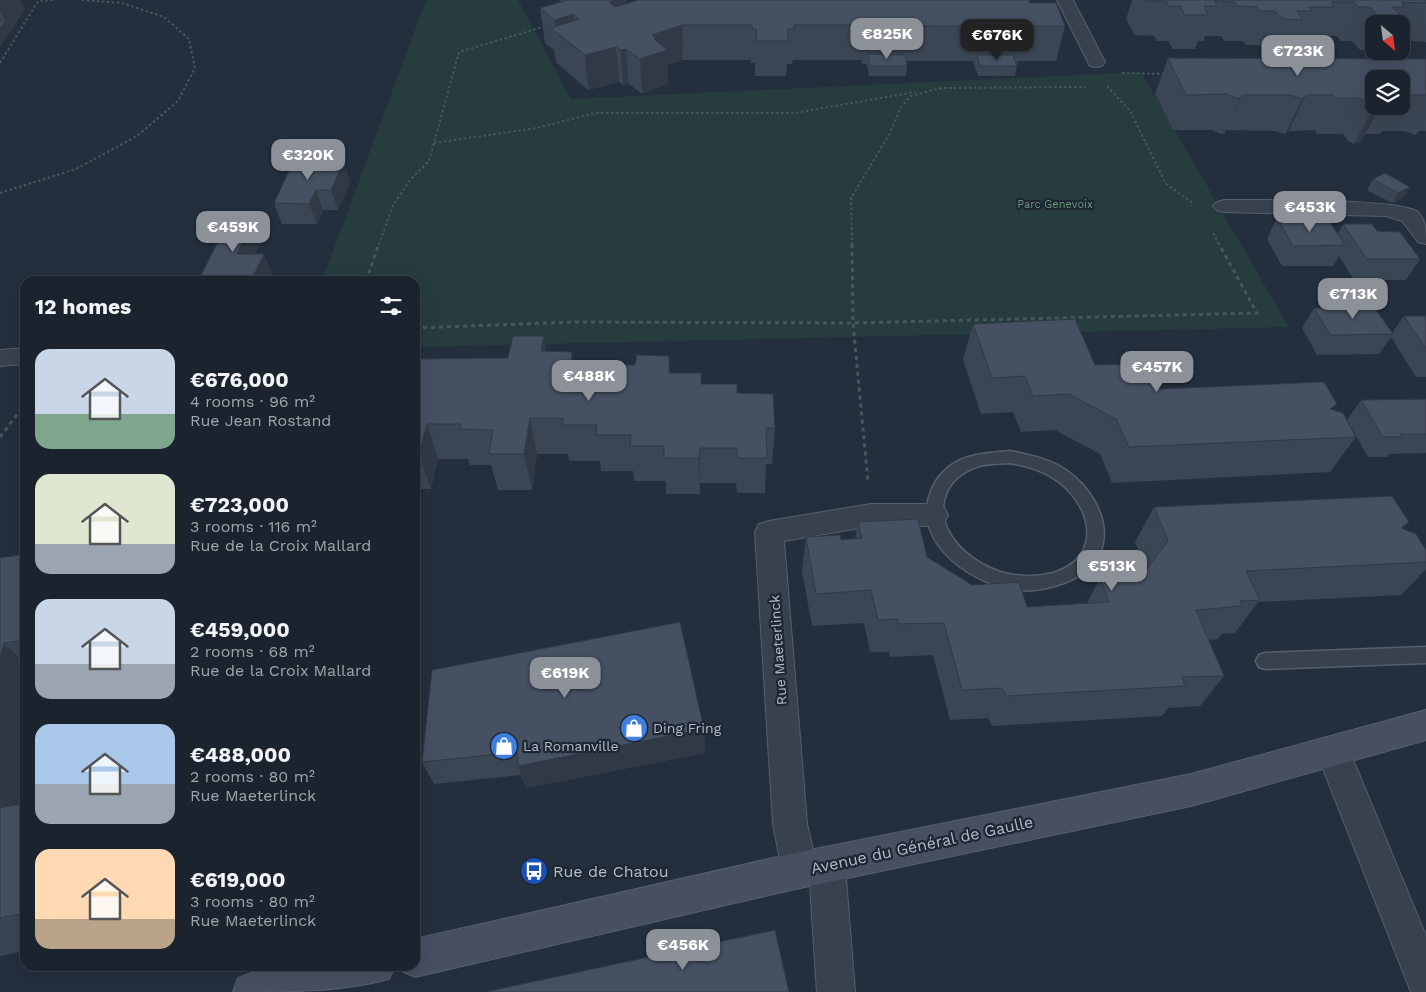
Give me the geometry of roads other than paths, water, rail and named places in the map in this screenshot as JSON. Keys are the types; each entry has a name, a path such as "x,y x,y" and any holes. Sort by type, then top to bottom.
{"main road":[{"name":"Avenue du Général de Gaulle","path":"420,957 813,868 1191,790 1426,725"},
{"path":"252,992 352,971"}],"street":[{"path":"1065,0 1098,68"},
{"path":"1224,206 1386,210 1410,216 1426,237"},
{"path":"0,358 20,356"},
{"name":"Rue Maeterlinck","path":"813,868 790,824 769,532 871,515 934,515"},
{"path":"1333,751 1426,982"},
{"path":"813,868 836,992"}],"lane":[{"path":"1010,457 1036,463 1060,474 1079,490 1090,506 1096,522 1096,536 1090,555 1076,570 1055,581 1030,584 1002,580 976,570 955,554 940,535 934,515 936,494 946,478 963,465 985,458 1010,457"},
{"path":"1265,661 1426,655"}],"place":[{"name":"Ding Fring","path":"634,728"},
{"name":"La Romanville","path":"504,746"},
{"name":"Rue de Chatou","path":"534,871"}],"park label":[{"name":"Parc Genevoix","path":"1055,204"}]}
